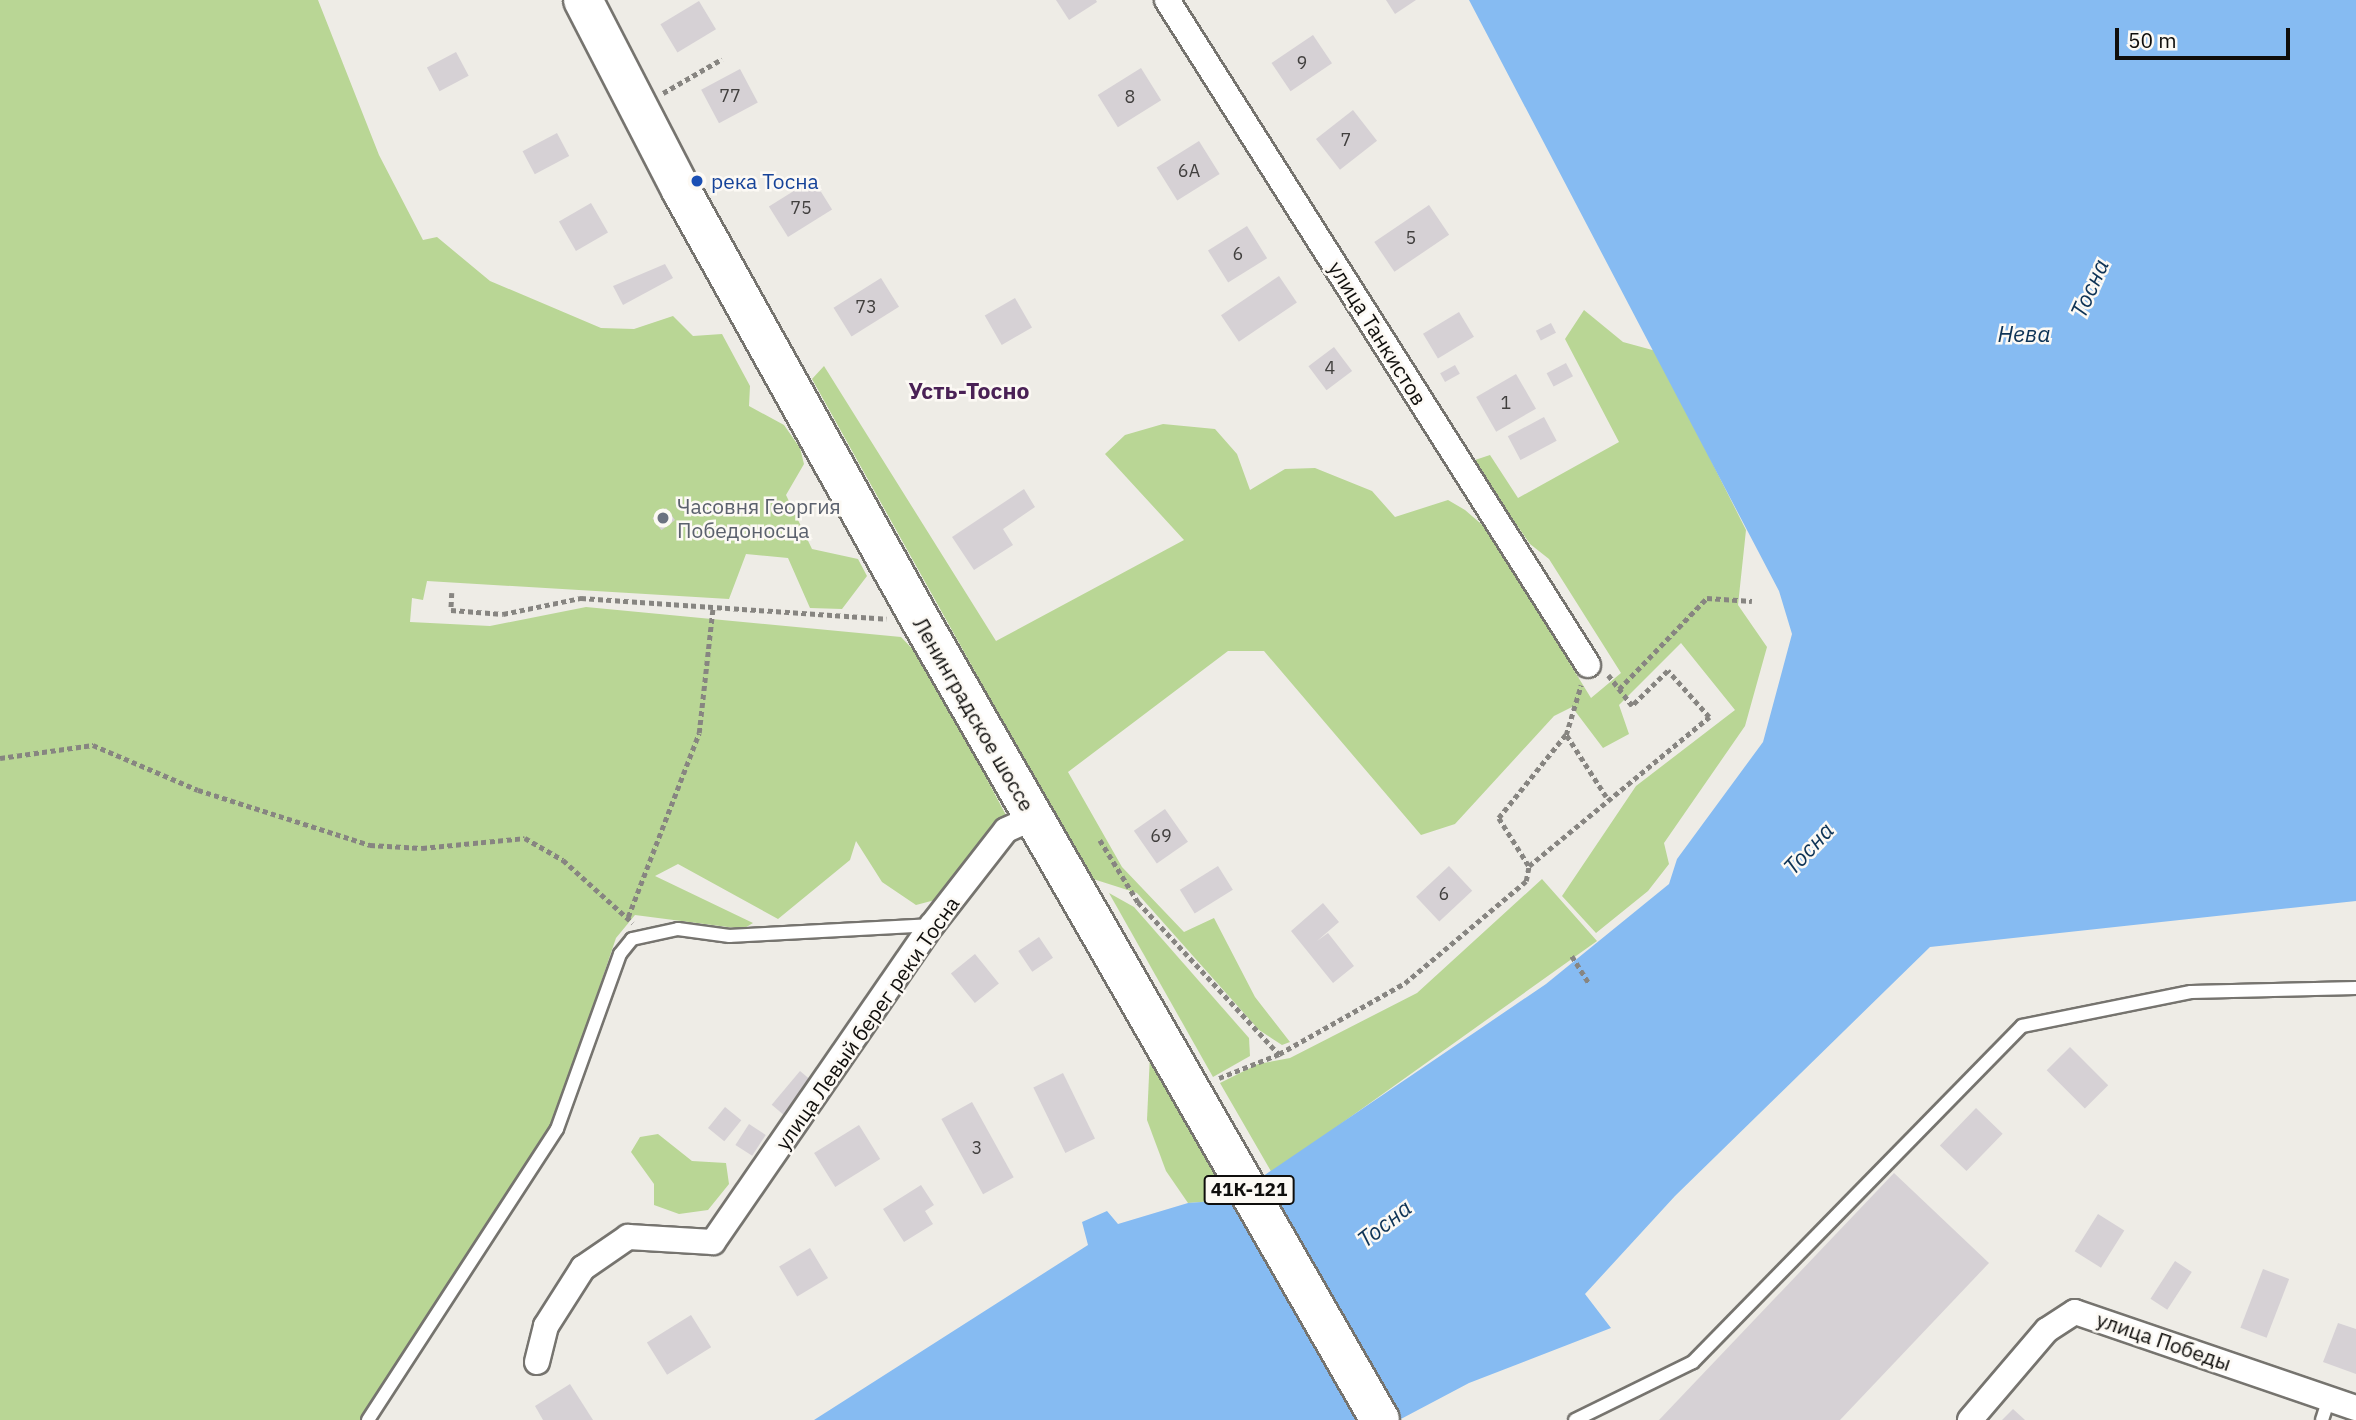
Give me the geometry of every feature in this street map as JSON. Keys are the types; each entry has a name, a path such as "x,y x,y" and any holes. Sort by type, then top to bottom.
{"main road":[{"name":"Ленинградское шоссе","path":"583,0 638,107 922,621 1033,818 1204,1092 1380,1420"}],"street":[{"name":"улица Танкистов","path":"1167,0 1588,665"},
{"name":"улица Левый берег реки Тосна","path":"537,1362 546,1326 583,1268 628,1237 713,1242 932,925 1006,830 1033,818"},
{"name":"улица Победы","path":"1970,1420 2046,1330 2075,1312 2325,1409 2356,1408"}],"lane":[{"path":"368,1420 557,1129 620,954 643,934 932,925"},
{"path":"1575,1420 1693,1362 2022,1026 2191,992 2356,988"}],"path":[{"path":"638,107 722,58"},
{"path":"452,593 451,610 503,614 581,598 922,621"},
{"path":"1619,689 1707,598 1752,601"},
{"path":"628,918 699,733 713,607"},
{"path":"1204,1092 1279,1054 1405,983 1526,881 1529,866 1606,797 1709,717 1668,671 1632,706 1607,673 1588,665 1566,735 1499,818 1529,866"},
{"path":"1566,735 1606,797"},
{"path":"0,758 93,745 198,790 370,845 422,848 525,838 563,860 643,934"},
{"path":"1100,840 1138,902 1279,1054"},
{"path":"1572,956 1589,983"}],"green space":[{"path":"0,0 318,0 379,155 423,240 437,237 490,281 601,328 634,329 673,316 693,336 722,334 750,386 749,406 784,425 800,448 804,464 786,495 812,549 858,559 867,576 842,609 810,608 788,558 746,554 729,599 427,581 423,600 412,598 410,622 490,626 586,607 901,637 925,662 1008,819 935,900 916,905 882,882 856,841 850,860 778,919 678,864 655,876 753,923 743,929 635,915 616,938 554,1121 366,1420 0,1420"},
{"path":"1584,310 1623,342 1656,351 1746,530 1738,605 1767,647 1745,726 1664,843 1669,864 1648,891 1596,933 1562,896 1636,786 1735,710 1681,643 1619,705 1629,734 1603,748 1572,707 1554,716 1455,824 1421,835 1264,651 1228,651 1068,772 1122,867 1184,932 1214,918 1255,997 1290,1042 1282,1045 1259,1030 1137,893 1090,878 812,379 824,366 996,641 1184,540 1105,454 1125,435 1163,424 1215,429 1237,454 1250,490 1285,469 1315,468 1372,491 1395,517 1448,500 1465,510 1487,529 1591,698 1621,673 1549,559 1530,544 1472,461 1490,455 1518,498 1619,442 1565,339"},
{"path":"1542,879 1597,941 1272,1173 1220,1083 1258,1064 1290,1058 1417,993"},
{"path":"1109,893 1134,907 1249,1038 1250,1056 1213,1077"},
{"path":"1150,1054 1228,1200 1188,1203 1166,1171 1147,1120"},
{"path":"658,1134 692,1161 726,1163 729,1184 708,1210 679,1214 654,1205 654,1184 631,1152 640,1137"}],"water":[{"name":"Нева","path":"1469,0 2356,0 2356,901 1930,947 1675,1196 1585,1294 1611,1328 1469,1383 1399,1420 814,1420 1088,1245 1082,1222 1107,1211 1118,1224 1188,1203 1228,1200 1546,984 1669,884 1677,859 1763,742 1792,634 1779,591"}],"building":[{"path":"1056,0 1096,0 1097,2 1069,20"},
{"path":"1386,0 1416,0 1395,14"},
{"path":"699,1 716,29 677,52 660,24"},
{"path":"1313,35 1332,63 1291,91 1272,63"},
{"path":"456,52 469,76 440,91 427,67"},
{"path":"1141,68 1161,100 1118,127 1098,95"},
{"path":"740,69 758,103 719,123 701,90"},
{"path":"1353,110 1377,141 1340,170 1316,139"},
{"path":"557,133 569,156 535,174 523,151"},
{"path":"1199,141 1220,174 1177,201 1157,167"},
{"path":"813,179 832,210 788,237 769,207"},
{"path":"591,203 608,232 576,251 559,222"},
{"path":"1429,205 1449,235 1394,272 1374,242"},
{"path":"1247,226 1267,258 1228,283 1208,250"},
{"path":"665,264 673,278 623,305 613,286"},
{"path":"1279,276 1297,303 1239,342 1221,315"},
{"path":"881,278 899,307 852,337 834,308"},
{"path":"1015,298 1032,327 1002,345 985,316"},
{"path":"1459,312 1474,337 1438,358 1423,334"},
{"path":"1551,323 1556,333 1541,341 1536,331"},
{"path":"1334,347 1352,371 1326,390 1308,366"},
{"path":"1566,363 1573,376 1554,387 1547,373"},
{"path":"1455,365 1460,374 1445,382 1440,373"},
{"path":"1516,374 1536,409 1496,432 1476,397"},
{"path":"1544,417 1557,441 1520,460 1508,436"},
{"path":"1024,489 1035,507 1003,529 1013,545 974,570 952,537"},
{"name":"Часовня Георгия Победоносца","path":"666,508 675,520 661,530 652,518"},
{"path":"1165,809 1188,842 1157,864 1134,831"},
{"path":"1218,866 1233,890 1195,914 1180,890"},
{"path":"1449,866 1472,891 1439,922 1416,897"},
{"path":"1323,903 1339,922 1317,941 1328,933 1354,966 1333,983 1291,931"},
{"path":"1039,937 1053,958 1032,972 1018,951"},
{"path":"975,954 999,984 975,1003 951,974"},
{"path":"2070,1047 2108,1085 2085,1109 2047,1070"},
{"path":"800,1071 813,1082 785,1116 772,1105"},
{"path":"1063,1073 1095,1139 1065,1153 1033,1087"},
{"path":"972,1102 1014,1177 983,1194 941,1119"},
{"path":"725,1107 741,1120 724,1141 708,1128"},
{"path":"1976,1108 2003,1134 1966,1171 1940,1145"},
{"path":"749,1124 766,1135 752,1156 735,1145"},
{"path":"859,1125 880,1159 835,1187 814,1153"},
{"path":"1894,1173 1989,1263 1840,1420 1659,1420"},
{"path":"921,1185 934,1205 925,1211 933,1224 904,1242 883,1209"},
{"path":"2098,1214 2124,1230 2101,1268 2075,1251"},
{"path":"810,1248 828,1278 797,1297 779,1267"},
{"path":"2175,1261 2192,1272 2167,1310 2150,1299"},
{"path":"2263,1269 2289,1279 2267,1338 2240,1328"},
{"path":"691,1315 711,1347 667,1375 647,1343"},
{"path":"2338,1323 2356,1329 2356,1374 2323,1362"},
{"path":"570,1384 593,1420 543,1420 535,1406"},
{"path":"2013,1409 2025,1420 2002,1420"}],"place":[{"name":"река Тосна","path":"697,181"},
{"name":"Часовня Георгия Победоносца","path":"663,518"}],"district":[{"name":"Усть-Тосно","path":"969,390"}],"water label":[{"name":"Тосна","path":"2089,288"},
{"name":"Тосна","path":"1808,848"},
{"name":"Тосна","path":"1384,1223"}]}
